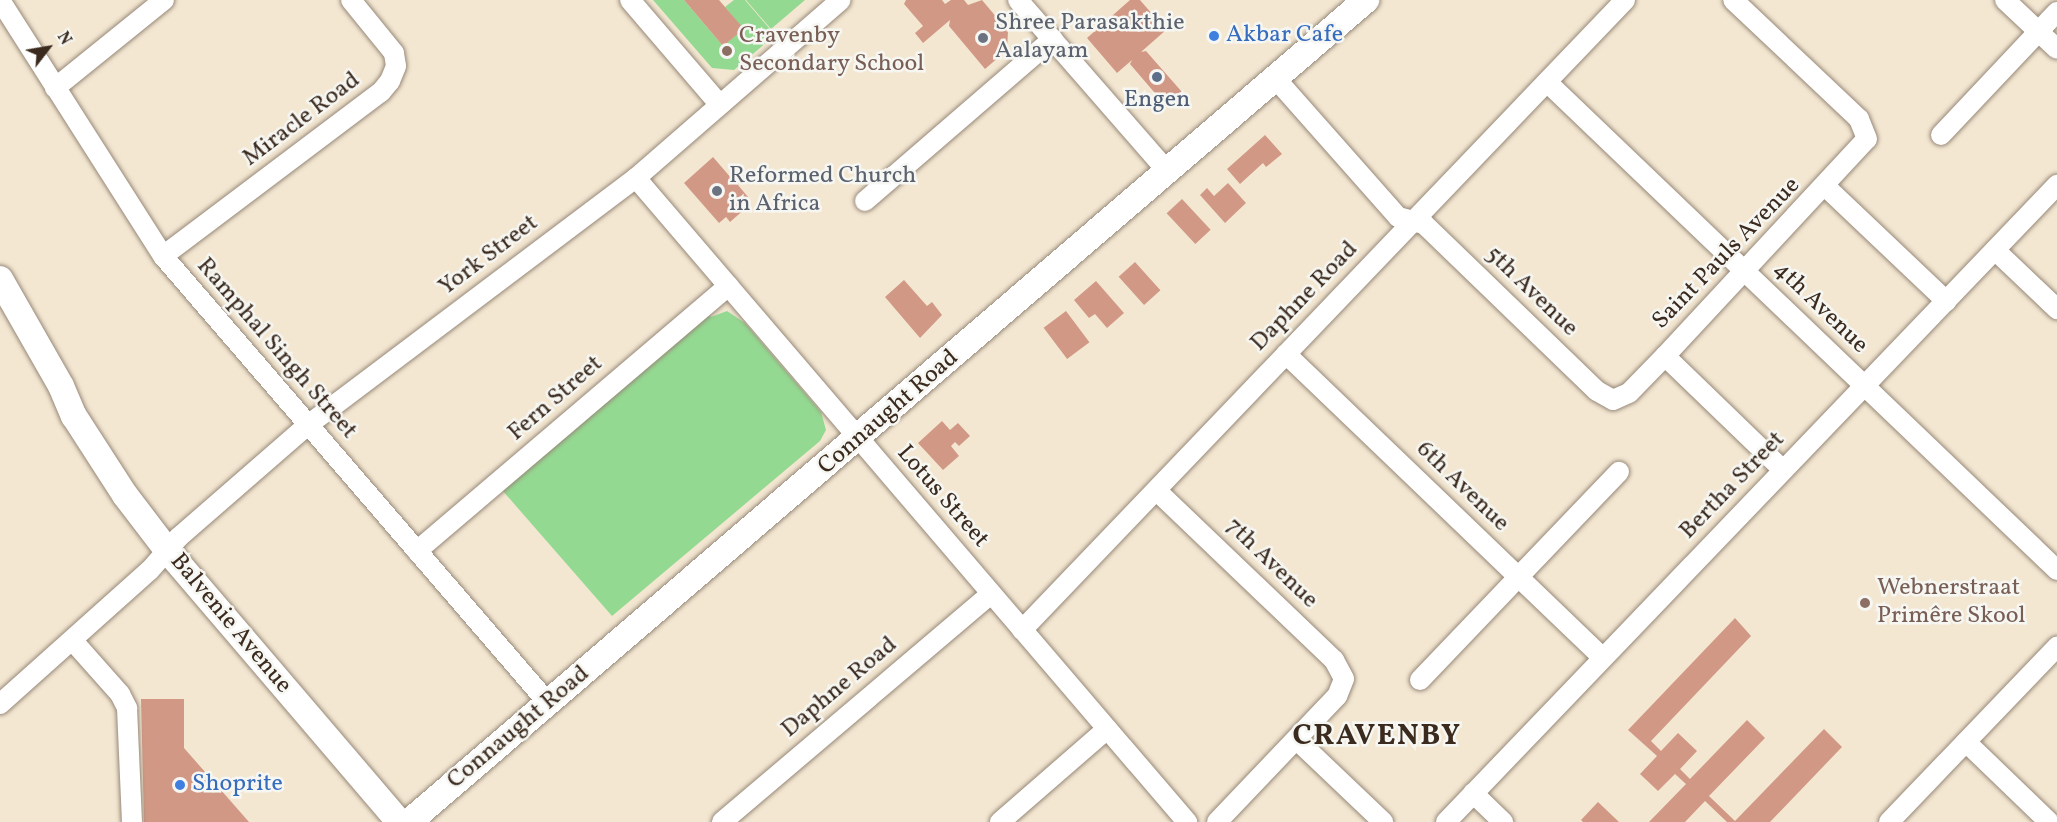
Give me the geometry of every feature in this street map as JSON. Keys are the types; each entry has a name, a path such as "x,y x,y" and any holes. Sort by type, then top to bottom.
{"street":[{"name":"Ramphal Singh Street","path":"0,0 163,255 549,704"},
{"path":"56,88 164,0"},
{"name":"Miracle Road","path":"163,255 381,92 390,81 396,66 394,53 351,0"},
{"path":"630,0 720,105"},
{"name":"York Street","path":"0,704 73,641 150,570 167,550 308,425 636,178 841,0"},
{"path":"1018,0 1168,172"},
{"name":"Connaught Road","path":"409,822 1366,0"},
{"name":"Daphne Road","path":"1022,630 1625,0"},
{"name":"Saint Pauls Avenue","path":"1613,400 1629,393 1746,272 1863,146 1868,134 1859,119 1733,0"},
{"path":"2005,0 2057,49"},
{"path":"1941,135 2057,12"},
{"path":"865,201 1053,39"},
{"name":"5th Avenue","path":"1276,79 1398,218 1424,224 1597,391 1613,400"},
{"name":"4th Avenue","path":"1547,82 2057,570"},
{"name":"Lotus Street","path":"636,178 1187,822"},
{"name":"Bertha Street","path":"1446,822 2057,185"},
{"path":"1826,187 1946,301"},
{"path":"1995,250 2057,309"},
{"name":"Balvenie Avenue","path":"0,279 62,386 74,416"},
{"name":"Fern Street","path":"417,551 728,285"},
{"name":"Balvenie Avenue","path":"0,310 52,392 74,416 124,495 167,550 399,822"},
{"name":"6th Avenue","path":"1286,354 1603,658"},
{"path":"1665,356 1783,470"},
{"path":"1420,680 1619,472"},
{"name":"7th Avenue","path":"1157,491 1334,660 1344,679 1336,696 1297,740"},
{"name":"Daphne Road","path":"722,822 991,594"},
{"path":"73,641 114,686 127,708 132,822"},
{"path":"1889,822 2057,647"},
{"path":"1000,822 1107,729"},
{"path":"1217,822 1297,740 1383,822"},
{"path":"1966,742 2049,822"},
{"path":"1473,793 1503,822"}],"green space":[{"path":"653,0 684,0 723,46 743,29 725,7 734,0 745,0 775,35 734,70 712,68"},
{"path":"746,0 805,0 771,29"},
{"path":"727,311 745,323 821,412 826,430 820,441 612,616 502,490 708,313 711,317"}],"building":[{"path":"684,0 719,0 744,29 723,46"},
{"name":"Shree Parasakthie Aalayam","path":"906,0 942,0 945,4 951,0 964,0 968,5 982,0 1008,31 1007,50 985,69 949,26 950,20 923,43 915,33 923,26 904,4"},
{"path":"1130,0 1140,0 1166,30 1141,52 1146,51 1182,92 1166,106 1130,64 1132,60 1117,73 1087,38"},
{"path":"1265,135 1282,154 1266,167 1263,163 1240,184 1227,169"},
{"name":"Reformed Church in Africa","path":"713,157 732,179 737,174 743,181 738,185 748,197 742,203 746,208 730,222 726,217 719,223 684,183"},
{"path":"1228,183 1246,203 1225,223 1200,195 1207,188 1214,196"},
{"path":"1182,199 1211,230 1195,244 1167,213"},
{"path":"1135,262 1160,290 1144,305 1119,277"},
{"path":"904,280 927,306 932,302 942,315 920,338 885,297"},
{"path":"1096,281 1124,313 1107,328 1095,314 1089,318 1074,300"},
{"path":"1066,311 1089,342 1067,359 1044,328"},
{"path":"942,421 950,430 958,423 970,436 959,446 955,442 951,446 959,456 943,470 918,443"},
{"path":"1735,618 1751,636 1651,741 1661,751 1678,733 1697,751 1680,769 1690,779 1747,720 1765,738 1709,796 1735,821 1824,729 1842,747 1770,822 1727,822 1705,801 1685,822 1649,822 1686,784 1675,774 1658,791 1640,774 1657,756 1628,730"},
{"name":"Shoprite","path":"141,699 184,699 184,748 249,822 144,822"},
{"path":"1598,802 1619,822 1583,822 1581,820"}],"place":[{"name":"Akbar Cafe","path":"1214,36"},
{"name":"Shree Parasakthie Aalayam","path":"983,38"},
{"name":"Cravenby Secondary School","path":"727,51"},
{"name":"Engen","path":"1157,77"},
{"name":"Reformed Church in Africa","path":"717,191"},
{"name":"Webnerstraat Primêre Skool","path":"1865,603"},
{"name":"Shoprite","path":"180,785"}],"district":[{"name":"CRAVENBY","path":"1377,736"}]}
